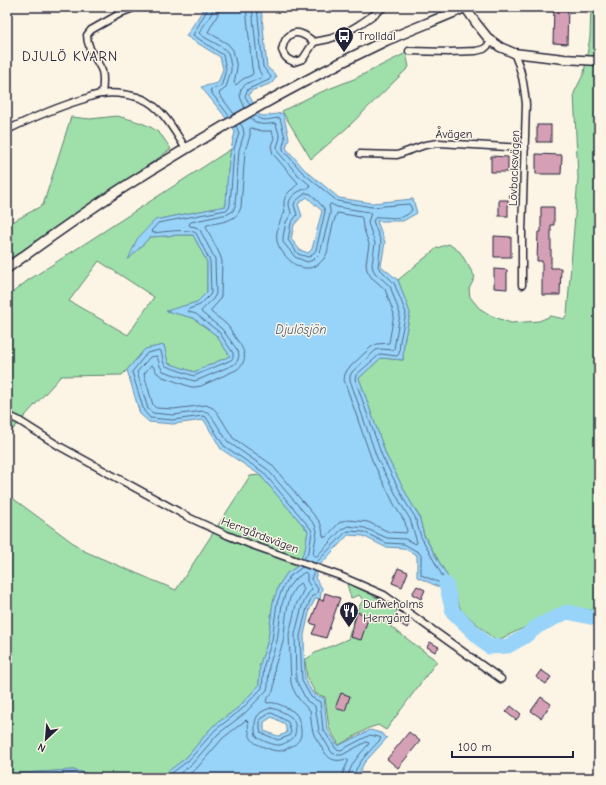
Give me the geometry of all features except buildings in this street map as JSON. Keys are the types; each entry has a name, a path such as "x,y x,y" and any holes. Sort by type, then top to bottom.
{"main road":[{"path":"7,268 64,227 108,198 186,149 284,92 386,41 465,7"}],"street":[{"path":"102,94 104,82 102,72 87,42 87,35 91,30 122,12 136,7"},
{"path":"314,42 303,34 295,33 290,35 285,41 282,50 287,59 294,62 303,59 314,42 331,38 351,29 384,7"},
{"path":"465,7 488,38 500,47 514,53 564,59 599,61"},
{"path":"409,51 476,51 484,49 493,41"},
{"name":"Lövbacksvägen","path":"514,53 519,64 525,91 526,104 522,285"},
{"path":"7,130 36,116 67,104 102,94 122,94 147,101 158,110 186,149"},
{"name":"Åvägen","path":"360,154 397,155 425,145 439,143 525,148"},
{"name":"Herrgårdsvägen","path":"7,415 190,518 239,540 361,584 384,595 501,679"}],"green space":[{"path":"591,7 599,7 599,611 568,607 496,641 461,610 449,579 424,535 419,516 386,455 359,378 381,358 403,360 404,342 410,313 398,280 437,248 449,244 460,252 475,277 469,289 470,297 479,308 492,316 511,323 539,321 551,316 564,319 567,314 578,178 574,93 584,73 590,37"},
{"path":"406,53 409,67 348,127 311,159 282,111 316,94 354,79"},
{"path":"117,116 153,128 162,136 171,149 7,265 7,225 43,205 71,117 90,119"},
{"path":"231,149 226,206 155,220 129,259 150,237 193,235 207,262 207,292 197,302 167,311 193,318 216,335 230,356 194,372 168,363 164,345 145,349 122,375 61,376 7,436 7,297 27,281","holes":["99,261 154,297 128,335 69,301"]},
{"path":"260,475 308,531 305,550 298,566 287,573 279,585 273,602 268,640 260,664 259,685 239,707 212,727 186,758 159,778 100,777 73,770 7,774 7,494 84,551 176,590 250,476"},
{"path":"347,584 354,585 397,609 391,627 437,661 386,730 378,725 369,728 339,745 329,728 325,697 316,694 307,678 305,660 315,653 348,639 357,610 363,600 359,595 351,598"}],"water":[{"name":"Djulösjön","path":"205,7 261,7 267,67 277,76 272,83 251,91 249,95 259,115 264,116 283,113 289,138 286,148 304,169 339,198 372,203 413,199 417,213 403,221 377,221 385,242 381,266 398,280 410,313 404,342 403,360 381,358 359,378 386,455 419,516 424,536 449,579 441,588 417,577 417,555 403,548 385,547 363,536 348,535 320,565 315,578 322,588 320,599 316,598 310,609 304,635 305,680 314,695 324,698 327,728 338,746 370,730 381,733 387,738 364,763 357,778 159,778 186,758 212,727 239,707 259,685 260,664 268,640 273,602 279,585 287,573 298,566 305,550 308,531 260,475 221,449 204,420 173,424 149,422 140,414 127,370 145,349 164,345 168,363 194,372 230,356 216,335 193,318 166,311 197,302 207,292 207,262 193,235 150,237 128,260 137,239 155,220 226,206 229,160 235,132 223,114 201,87 218,83 223,69 220,57 186,36","holes":["307,197 322,211 312,249 308,253 300,250 291,239 294,225 302,216 298,204","272,717 285,724 287,733 278,736 264,731 264,722"]},
{"path":"73,770 100,777 111,778 7,778 7,774"}],"waterway":[{"path":"446,584 453,612 489,647 508,646 524,637 538,626 567,612 599,619"}],"place":[{"name":"Trolldal","path":"344,53"},
{"name":"Dufweholms Herrgård","path":"349,628"}],"district":[{"name":"DJULÖ KVARN","path":"70,56"}]}
